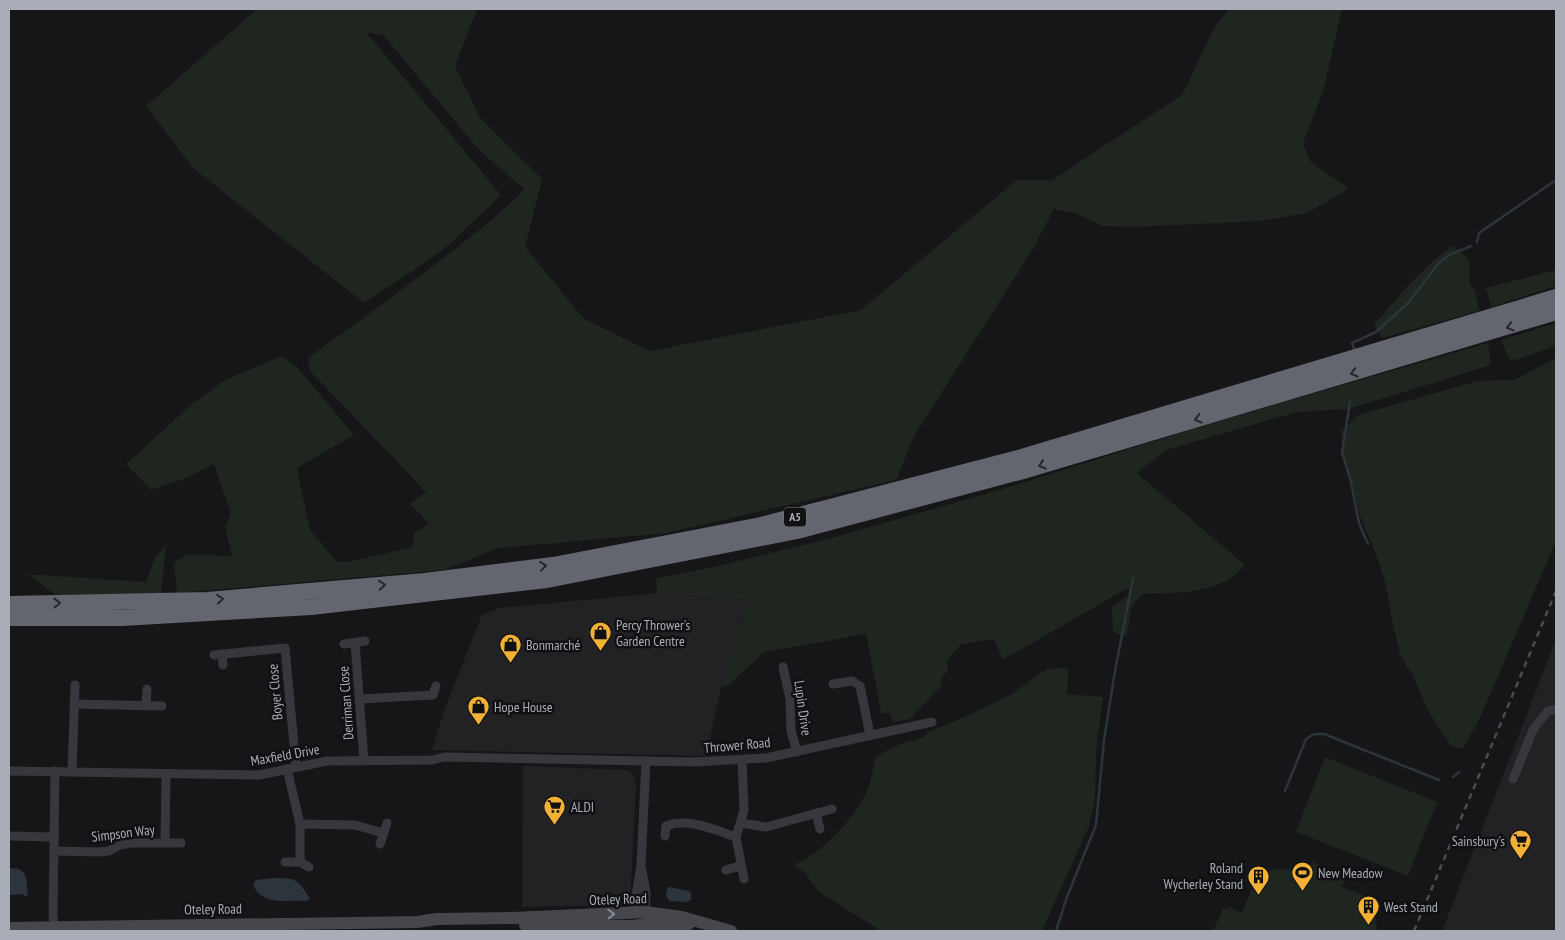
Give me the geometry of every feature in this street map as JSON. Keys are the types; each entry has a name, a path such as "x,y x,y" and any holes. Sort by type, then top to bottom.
{"highway":[{"name":"A5","path":"9,604 207,600 425,581 552,565 762,525 1022,457 1556,297"},
{"name":"A5","path":"9,618 122,618 311,607 547,580 759,539 797,531 1023,471 1556,312"}],"main road":[{"name":"Oteley Road","path":"9,928 255,927 417,922 437,924 639,923 684,925 699,923 731,931"},
{"path":"278,931 340,923"}],"street":[{"path":"344,644 365,641"},
{"name":"Derriman Close","path":"355,643 364,761"},
{"name":"Boyer Close","path":"223,665 218,654 285,648 292,768"},
{"name":"Lupin Drive","path":"783,667 790,698 791,731 797,752"},
{"path":"833,684 852,681 860,686 870,735"},
{"path":"72,772 75,685"},
{"path":"146,705 147,689"},
{"path":"360,699 436,693"},
{"path":"74,704 162,706"},
{"path":"1513,779 1534,728 1548,711 1556,709"},
{"name":"Thrower Road","path":"646,761 694,762 766,758 932,722"},
{"name":"Maxfield Drive","path":"9,771 259,776 334,760 432,760 444,757 646,761"},
{"path":"742,760 745,799 741,823 736,837 744,879"},
{"path":"639,923 646,892 641,866 646,761"},
{"path":"292,768 300,824 300,862"},
{"path":"54,928 55,772"},
{"name":"Simpson Way","path":"165,842 166,774"},
{"path":"741,823 766,827 832,809"},
{"path":"816,813 820,829"},
{"path":"380,844 387,823"},
{"path":"664,828 673,823 696,825 736,837"},
{"path":"300,824 355,825 383,833"},
{"path":"9,836 54,836"},
{"name":"Simpson Way","path":"54,851 99,852 109,851 120,845 131,843 181,843"},
{"path":"285,862 300,862 309,867"},
{"path":"726,870 740,866"}],"shaded area":[{"path":"257,9 477,9 455,66 480,118 542,179 525,247 584,319 650,351 861,310 1017,180 1052,180 1182,95 1214,28 1229,9 1342,9 1323,92 1303,143 1310,161 1349,189 1307,213 1259,221 1135,227 1102,226 1075,213 1054,209 1033,249 914,436 896,480 666,533 499,548 444,570 177,593 174,563 187,554 232,556 225,527 231,514 214,464 184,479 151,490 126,464 193,403 225,380 282,356 297,367 354,435 297,468 310,530 337,562 348,562 412,547 415,532 429,524 410,504 426,492 310,371 308,358 387,301 469,238 503,210 524,189 479,150 384,36 366,32 501,195 451,243 429,260 364,303 193,168 146,106"},
{"path":"1453,246 1469,260 1470,285 1475,290 1479,311 1382,338 1374,325 1401,293 1431,263"},
{"path":"1556,270 1556,286 1491,307 1486,288"},
{"path":"1556,323 1556,346 1515,360 1509,359 1501,340"},
{"path":"1488,343 1491,365 1349,409 1297,412 1166,450 1137,473 1245,565 1235,575 1211,587 1184,592 1143,594 1132,606 1126,636 1113,632 1112,606 1134,592 1126,589 1003,660 994,639 961,644 947,661 948,670 941,679 942,685 910,719 894,722 889,713 881,713 866,634 764,652 730,684 721,688 748,599 657,593 656,578 710,568 839,536 1013,486 1199,427"},
{"path":"1556,358 1556,541 1481,716 1463,748 1457,748 1451,746 1429,712 1411,671 1400,654 1385,582 1360,516 1352,481 1343,457 1342,431 1358,415 1478,381 1514,380"},
{"path":"166,545 161,594 56,595 28,575 146,582 155,558"},
{"path":"657,593 748,599 721,688 706,756 432,750 445,708 482,615 499,608"},
{"path":"1556,639 1556,931 1442,931 1536,691"},
{"path":"1068,668 1067,694 1103,697 1096,751 1095,800 1089,826 1042,931 881,931 818,891 805,873 793,865 815,853 826,844 855,812 869,786 876,756 900,744 924,737 928,732 1010,695 1047,669"},
{"path":"1325,757 1437,802 1408,876 1296,832"},
{"path":"523,766 628,770 633,774 636,781 631,888 626,905 522,907"},
{"name":"New Meadow","path":"1312,862 1346,876 1342,887 1367,897 1365,902 1374,914 1376,928 1381,931 1213,931 1223,908 1227,909 1228,906 1242,913 1256,878 1259,879 1273,870 1290,871 1292,867 1307,873"},
{"path":"9,868 23,872 28,895 9,895"},
{"path":"287,878 296,881 310,899 307,901 284,901 268,899 257,891 253,884 256,880"},
{"path":"669,887 689,891 691,893 691,900 686,902 669,901 666,895"}],"waterway":[{"path":"1477,242 1479,233 1556,180"},
{"path":"1355,351 1352,343 1376,332 1408,303 1438,264 1449,255 1471,246"},
{"path":"1350,402 1342,452 1351,482 1359,523 1368,544"},
{"path":"1056,931 1067,897 1096,825 1104,740 1133,578"},
{"path":"1285,791 1306,739 1314,734 1324,734 1439,780"},
{"path":"1453,777 1459,772"}],"railway":[{"path":"1414,931 1556,591"}],"place":[{"name":"Percy Thrower's Garden Centre","path":"600,652"},
{"name":"Bonmarché","path":"510,664"},
{"name":"Hope House","path":"478,726"},
{"name":"ALDI","path":"555,826"},
{"name":"Sainsbury's","path":"1521,860"},
{"name":"New Meadow","path":"1302,892"},
{"name":"Roland Wycherley Stand","path":"1259,895"},
{"name":"West Stand","path":"1368,926"}]}
